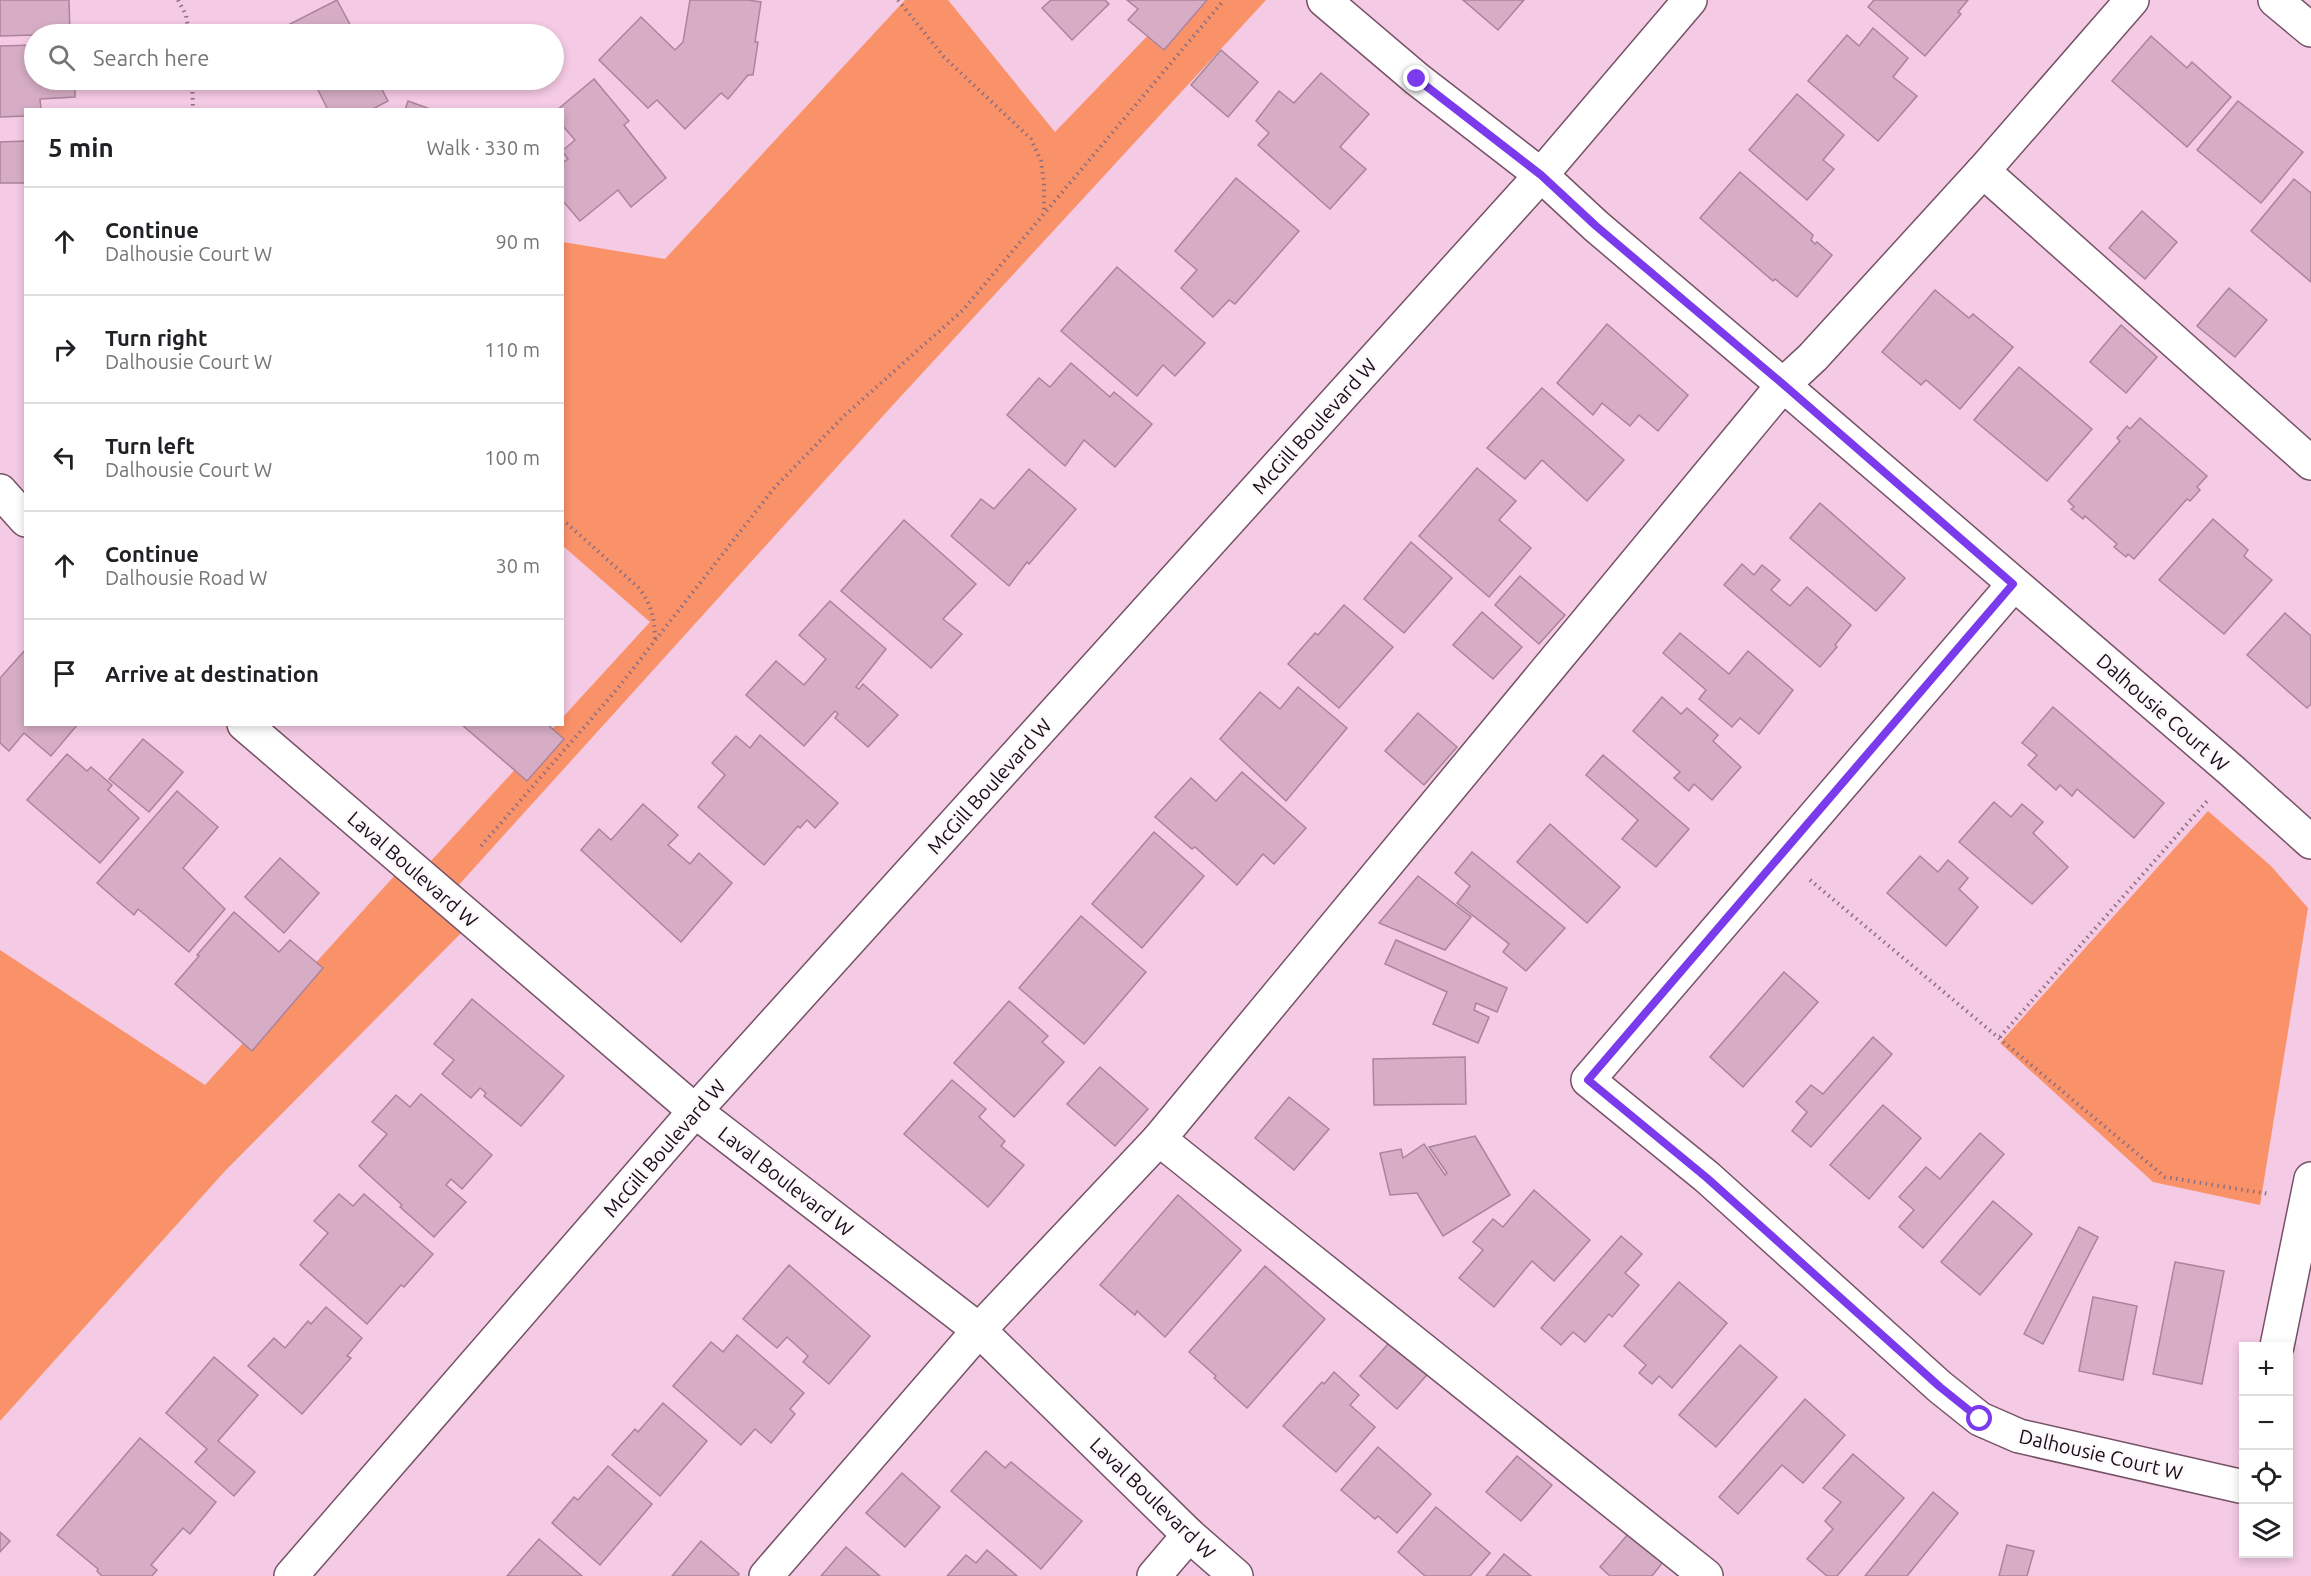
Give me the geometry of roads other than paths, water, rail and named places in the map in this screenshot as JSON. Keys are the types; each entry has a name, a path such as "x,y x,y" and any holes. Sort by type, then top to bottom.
{"street":[{"name":"Dalhousie Court W","path":"1324,0 1417,79 1541,175 1596,226 1784,385 2232,771 2311,842"},
{"name":"McGill Boulevard W","path":"291,1576 695,1111 1541,175 1690,0"},
{"path":"766,1576 979,1330 1159,1138 1784,385 1813,357 1983,171 2132,0"},
{"path":"2275,0 2311,30"},
{"path":"1983,171 2311,463"},
{"path":"0,491 24,518"},
{"name":"Dalhousie Court W","path":"2013,584 1588,1080 1707,1178 1940,1387 1980,1419 2019,1436 2239,1486"},
{"name":"Laval Boulevard W","path":"246,726 695,1111 979,1330 1189,1535 1236,1576"},
{"path":"1159,1138 1706,1576"},
{"path":"2278,1342 2311,1179"},
{"path":"1154,1576 1189,1535"}]}
